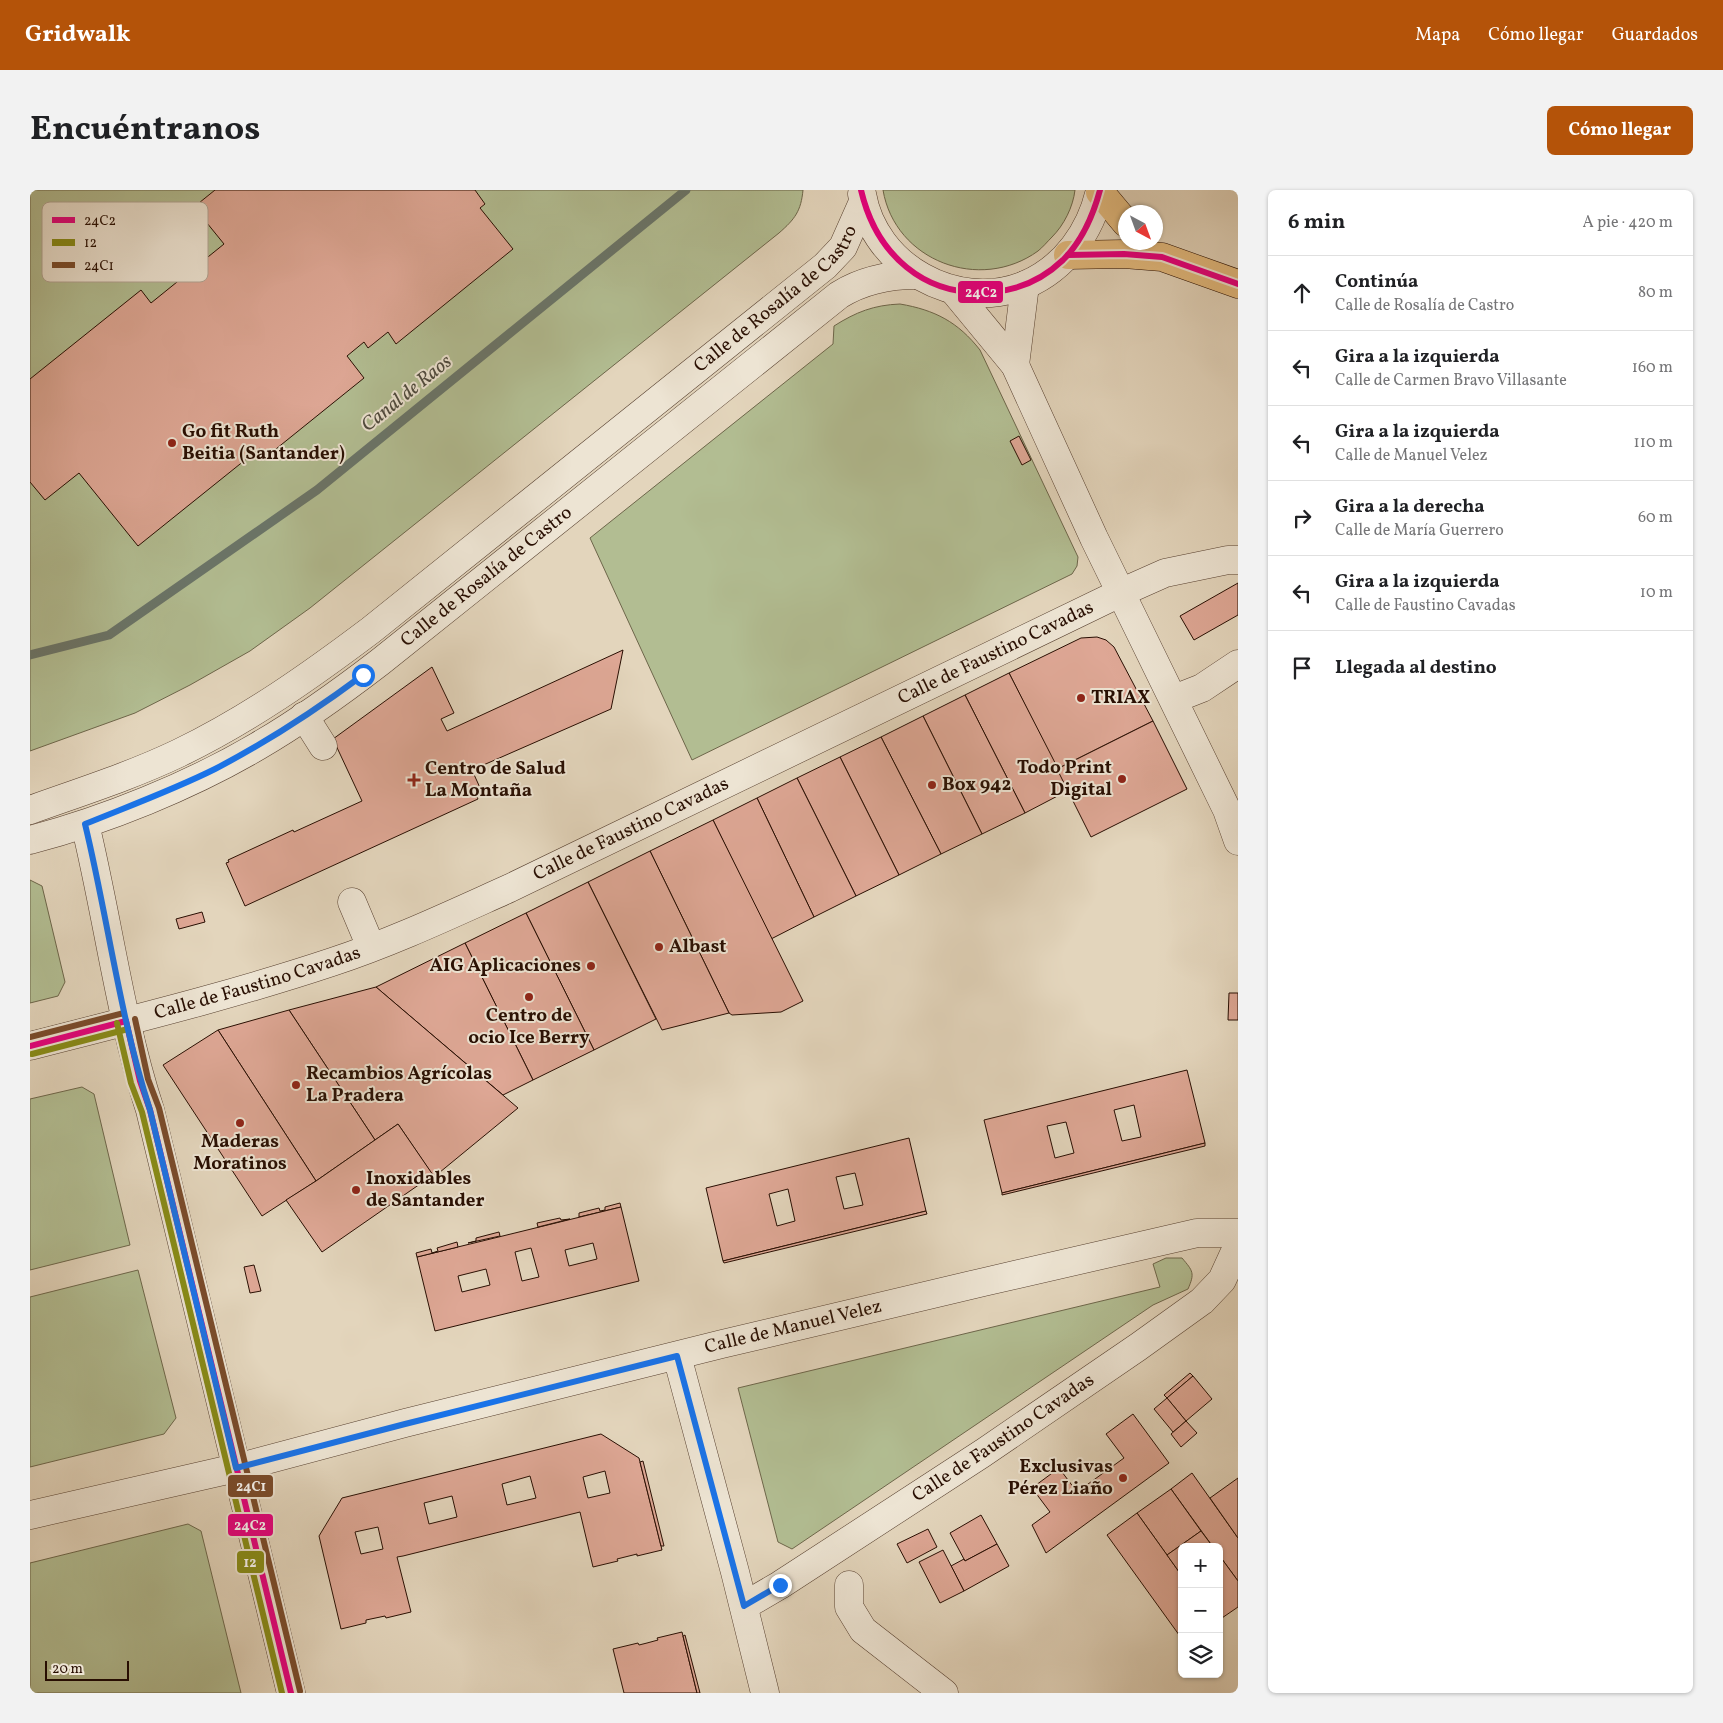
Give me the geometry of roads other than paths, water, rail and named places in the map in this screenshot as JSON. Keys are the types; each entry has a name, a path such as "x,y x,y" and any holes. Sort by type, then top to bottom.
{"highway":[{"path":"1100,191 1118,213"},
{"path":"1068,254 1124,254 1154,250 1238,284"}],"street":[{"path":"862,196 870,224 882,243 898,261 916,275 954,291 991,292 1025,285 1054,268 1068,254 1087,228 1100,191"},
{"name":"Calle de Rosalía de Castro","path":"30,810 108,783 178,753 261,708 321,668 825,266 843,247 862,196"},
{"name":"Calle de Rosalía de Castro","path":"30,840 85,824 176,787 258,746 380,662 839,296 861,283 874,279 916,275"},
{"path":"1015,365 1025,285"},
{"path":"954,291 1015,365 1120,593 1228,810 1238,841"},
{"name":"Calle de Faustino Cavadas","path":"30,1046 230,994 334,962 418,929 510,888 1120,593 1165,573 1228,560 1238,560"},
{"path":"1174,699 1202,688 1238,664"},
{"path":"304,716 323,746"},
{"path":"85,824 140,1081 150,1110 291,1693"},
{"path":"352,902 371,947"},
{"name":"Calle de Manuel Velez","path":"30,1515 236,1468 722,1344 1197,1233 1238,1233"},
{"name":"Calle de Faustino Cavadas","path":"744,1606 780,1585 983,1453 1202,1301 1222,1280 1238,1245"},
{"path":"677,1356 744,1606 765,1693"},
{"path":"849,1585 850,1607 863,1630 944,1693"}],"waterway":[{"name":"Canal de Raos","path":"30,655 109,635 317,490 686,190"}],"place":[{"name":"Go fit Ruth Beitia (Santander)","path":"172,443"},
{"name":"TRIAX","path":"1081,698"},
{"name":"Todo Print Digital","path":"1122,779"},
{"name":"Centro de Salud La Montaña","path":"414,780"},
{"name":"Box 942","path":"932,785"},
{"name":"Albast","path":"659,947"},
{"name":"AIG Aplicaciones","path":"591,966"},
{"name":"Centro de ocio Ice Berry","path":"529,997"},
{"name":"Recambios Agrícolas La Pradera","path":"296,1085"},
{"name":"Maderas Moratinos","path":"240,1123"},
{"name":"Inoxidables de Santander","path":"356,1190"},
{"name":"Exclusivas Pérez Liaño","path":"1123,1478"}]}
